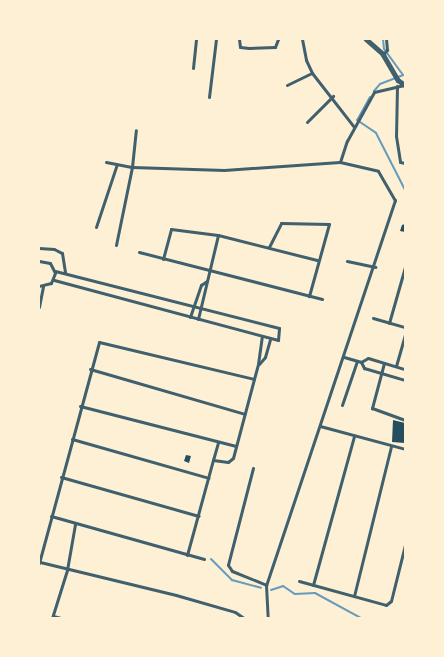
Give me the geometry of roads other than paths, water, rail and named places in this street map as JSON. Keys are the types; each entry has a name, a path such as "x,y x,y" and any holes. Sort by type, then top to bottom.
{"street":[{"path":"193,68 196,39"},
{"path":"209,96 216,39"},
{"path":"239,39 240,47 249,48 274,47 278,39"},
{"path":"302,39 306,60 312,73 333,96 354,128"},
{"path":"366,39 385,52"},
{"path":"386,39 385,52 398,80 405,85"},
{"path":"287,86 312,73"},
{"path":"340,162 354,128 374,92 405,85"},
{"path":"397,86 396,136 400,162 405,163"},
{"path":"307,122 333,96"},
{"path":"116,244 132,167 136,130"},
{"path":"106,162 132,167 224,170 340,162 378,172 395,200 375,267 266,585 268,618"},
{"path":"96,227 117,164"},
{"path":"269,247 281,223 328,223 309,296"},
{"path":"162,259 170,229 218,235 317,260"},
{"path":"198,319 208,289 209,269 218,235"},
{"path":"39,248 54,249 62,253 65,273"},
{"path":"139,252 322,299"},
{"path":"39,261 50,263 55,271 54,280"},
{"path":"348,261 375,267"},
{"path":"389,323 405,267"},
{"path":"39,307 41,286 54,280 270,340 278,340 279,328 55,271"},
{"path":"190,317 201,285 207,281"},
{"path":"373,318 405,327"},
{"path":"396,366 405,334"},
{"path":"213,460 231,461 258,364 262,337"},
{"path":"258,364 265,357 270,340"},
{"path":"244,618 235,612 176,595 39,562 97,344 102,341 254,379"},
{"path":"344,357 359,361 368,358 405,369"},
{"path":"359,361 364,368 405,380"},
{"path":"342,405 359,361"},
{"path":"384,363 373,410 405,420"},
{"path":"90,370 244,414"},
{"path":"80,406 218,443 236,446"},
{"path":"320,426 405,449"},
{"path":"313,585 333,504 354,436"},
{"path":"72,439 209,478"},
{"path":"187,555 218,443"},
{"path":"354,596 391,446"},
{"path":"253,468 228,565 232,571 266,585"},
{"path":"61,477 199,516"},
{"path":"51,516 204,559"},
{"path":"62,618 53,617 66,570 75,524"},
{"path":"299,581 389,604 405,546"}],"waterway":[{"path":"374,91 380,84 403,75 384,49 383,39"},
{"path":"370,97 357,120 376,133 405,190"},
{"path":"211,559 232,580 261,588"},
{"path":"271,590 283,586 295,594 315,593 361,618"},
{"path":"386,618 392,618"}]}
